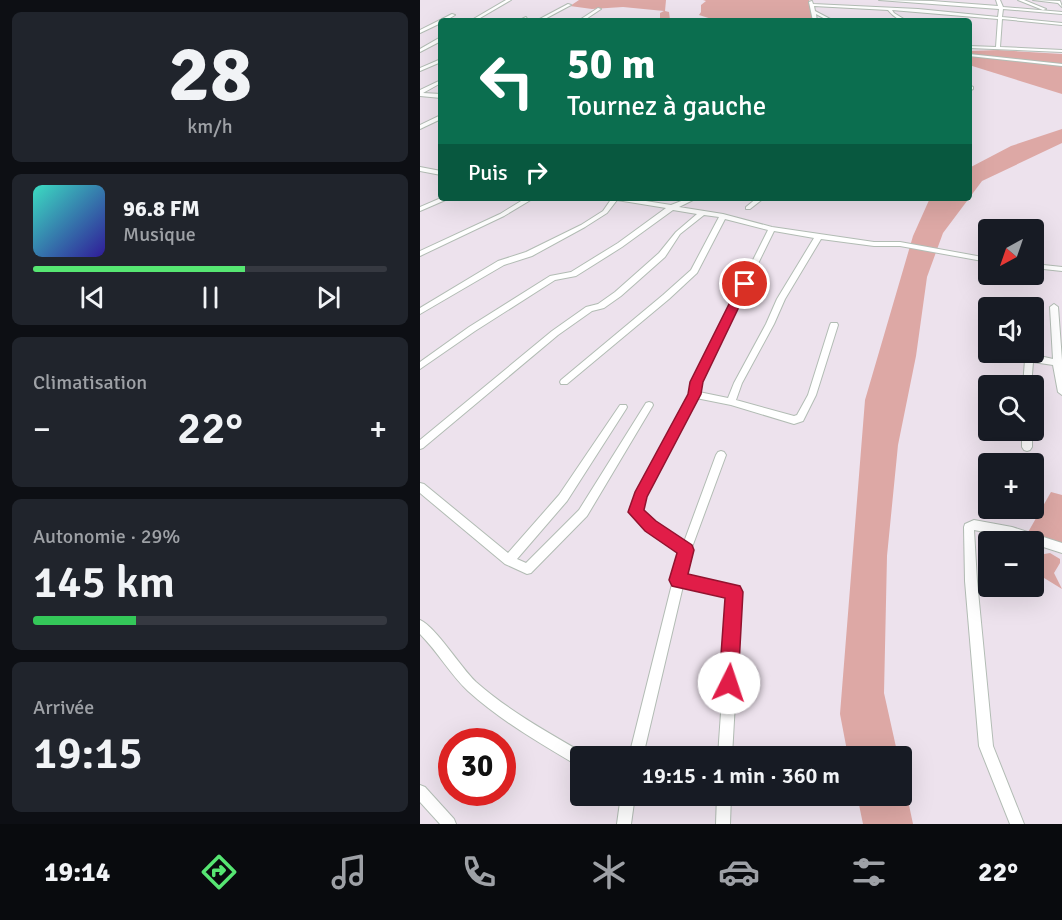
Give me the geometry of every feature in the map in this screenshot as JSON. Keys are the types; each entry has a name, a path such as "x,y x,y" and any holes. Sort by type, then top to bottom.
{"street":[{"path":"477,18 509,0"},
{"path":"998,0 1001,8 998,48"},
{"path":"1020,0 1052,12"},
{"path":"1035,0 1059,2 1062,6"},
{"path":"882,1 954,2 1062,13"},
{"path":"882,1 889,10 901,18"},
{"path":"882,1 953,16 1062,24"},
{"path":"953,16 954,2"},
{"path":"815,18 812,3 889,10 918,10"},
{"path":"544,18 569,5"},
{"path":"585,18 599,9"},
{"path":"814,12 826,18"},
{"path":"447,18 453,15"},
{"path":"420,32 438,23"},
{"path":"420,51 438,41"},
{"path":"972,49 1062,51"},
{"path":"972,49 1062,65"},
{"path":"422,68 438,61"},
{"path":"420,93 438,83"},
{"path":"420,93 438,96"},
{"path":"420,128 438,119"},
{"path":"421,170 438,167"},
{"path":"421,170 438,173"},
{"path":"420,209 440,201"},
{"path":"420,254 502,215 526,201"},
{"path":"420,311 501,263 529,254 583,226 605,212 614,201"},
{"path":"650,201 772,229 874,244 900,244 978,258"},
{"path":"674,201 675,207"},
{"path":"422,361 553,278 573,274 688,201"},
{"path":"748,208 756,201"},
{"path":"420,445 555,333 589,309 601,306 618,294 662,255 678,233 702,213"},
{"path":"564,382 694,271 723,216"},
{"path":"686,550 650,526 636,512 640,496 694,394 696,382 772,229"},
{"path":"731,402 738,383 781,299 819,236"},
{"path":"1044,267 1062,269"},
{"path":"1054,307 1062,392"},
{"path":"694,394 794,420 800,418 812,395 834,325"},
{"path":"1044,360 1060,362"},
{"path":"420,487 509,560 527,569 583,513 649,405"},
{"path":"509,560 563,498 623,407"},
{"path":"1027,441 1027,447"},
{"path":"638,746 686,550 721,455"},
{"path":"1017,824 986,746 971,581 969,527 974,525 1012,532 1062,548"},
{"path":"678,580 731,590 735,594 726,746"},
{"path":"420,626 453,668 487,699 570,753"},
{"path":"420,792 449,824"},
{"path":"624,824 626,806"},
{"path":"723,824 724,806"}],"shaded area":[{"path":"579,0 666,0 665,11 669,12 670,18 660,18 660,13 664,11 623,7 592,9 570,6"},
{"path":"703,0 809,0 812,7 812,18 709,18 699,15 701,5 706,1"},
{"path":"972,51 1062,54 1062,94 972,66"},
{"path":"1062,129 1062,143 982,181 972,194 972,166 1011,146"},
{"path":"929,201 967,201 943,233 927,277 916,356 898,445 887,556 884,693 896,746 846,746 840,714 865,400 913,236"},
{"path":"1051,492 1062,495 1062,553 1044,548 1044,531 1029,531 1036,519 1044,519 1044,504"},
{"path":"1050,553 1060,559 1054,573 1062,589 1044,578 1044,554"},
{"path":"859,806 909,806 913,824 863,824"}],"route":[{"path":"729,683 734,592 678,580 686,550 650,526 636,512 640,496 678,427 694,394 696,382 745,284"}]}
